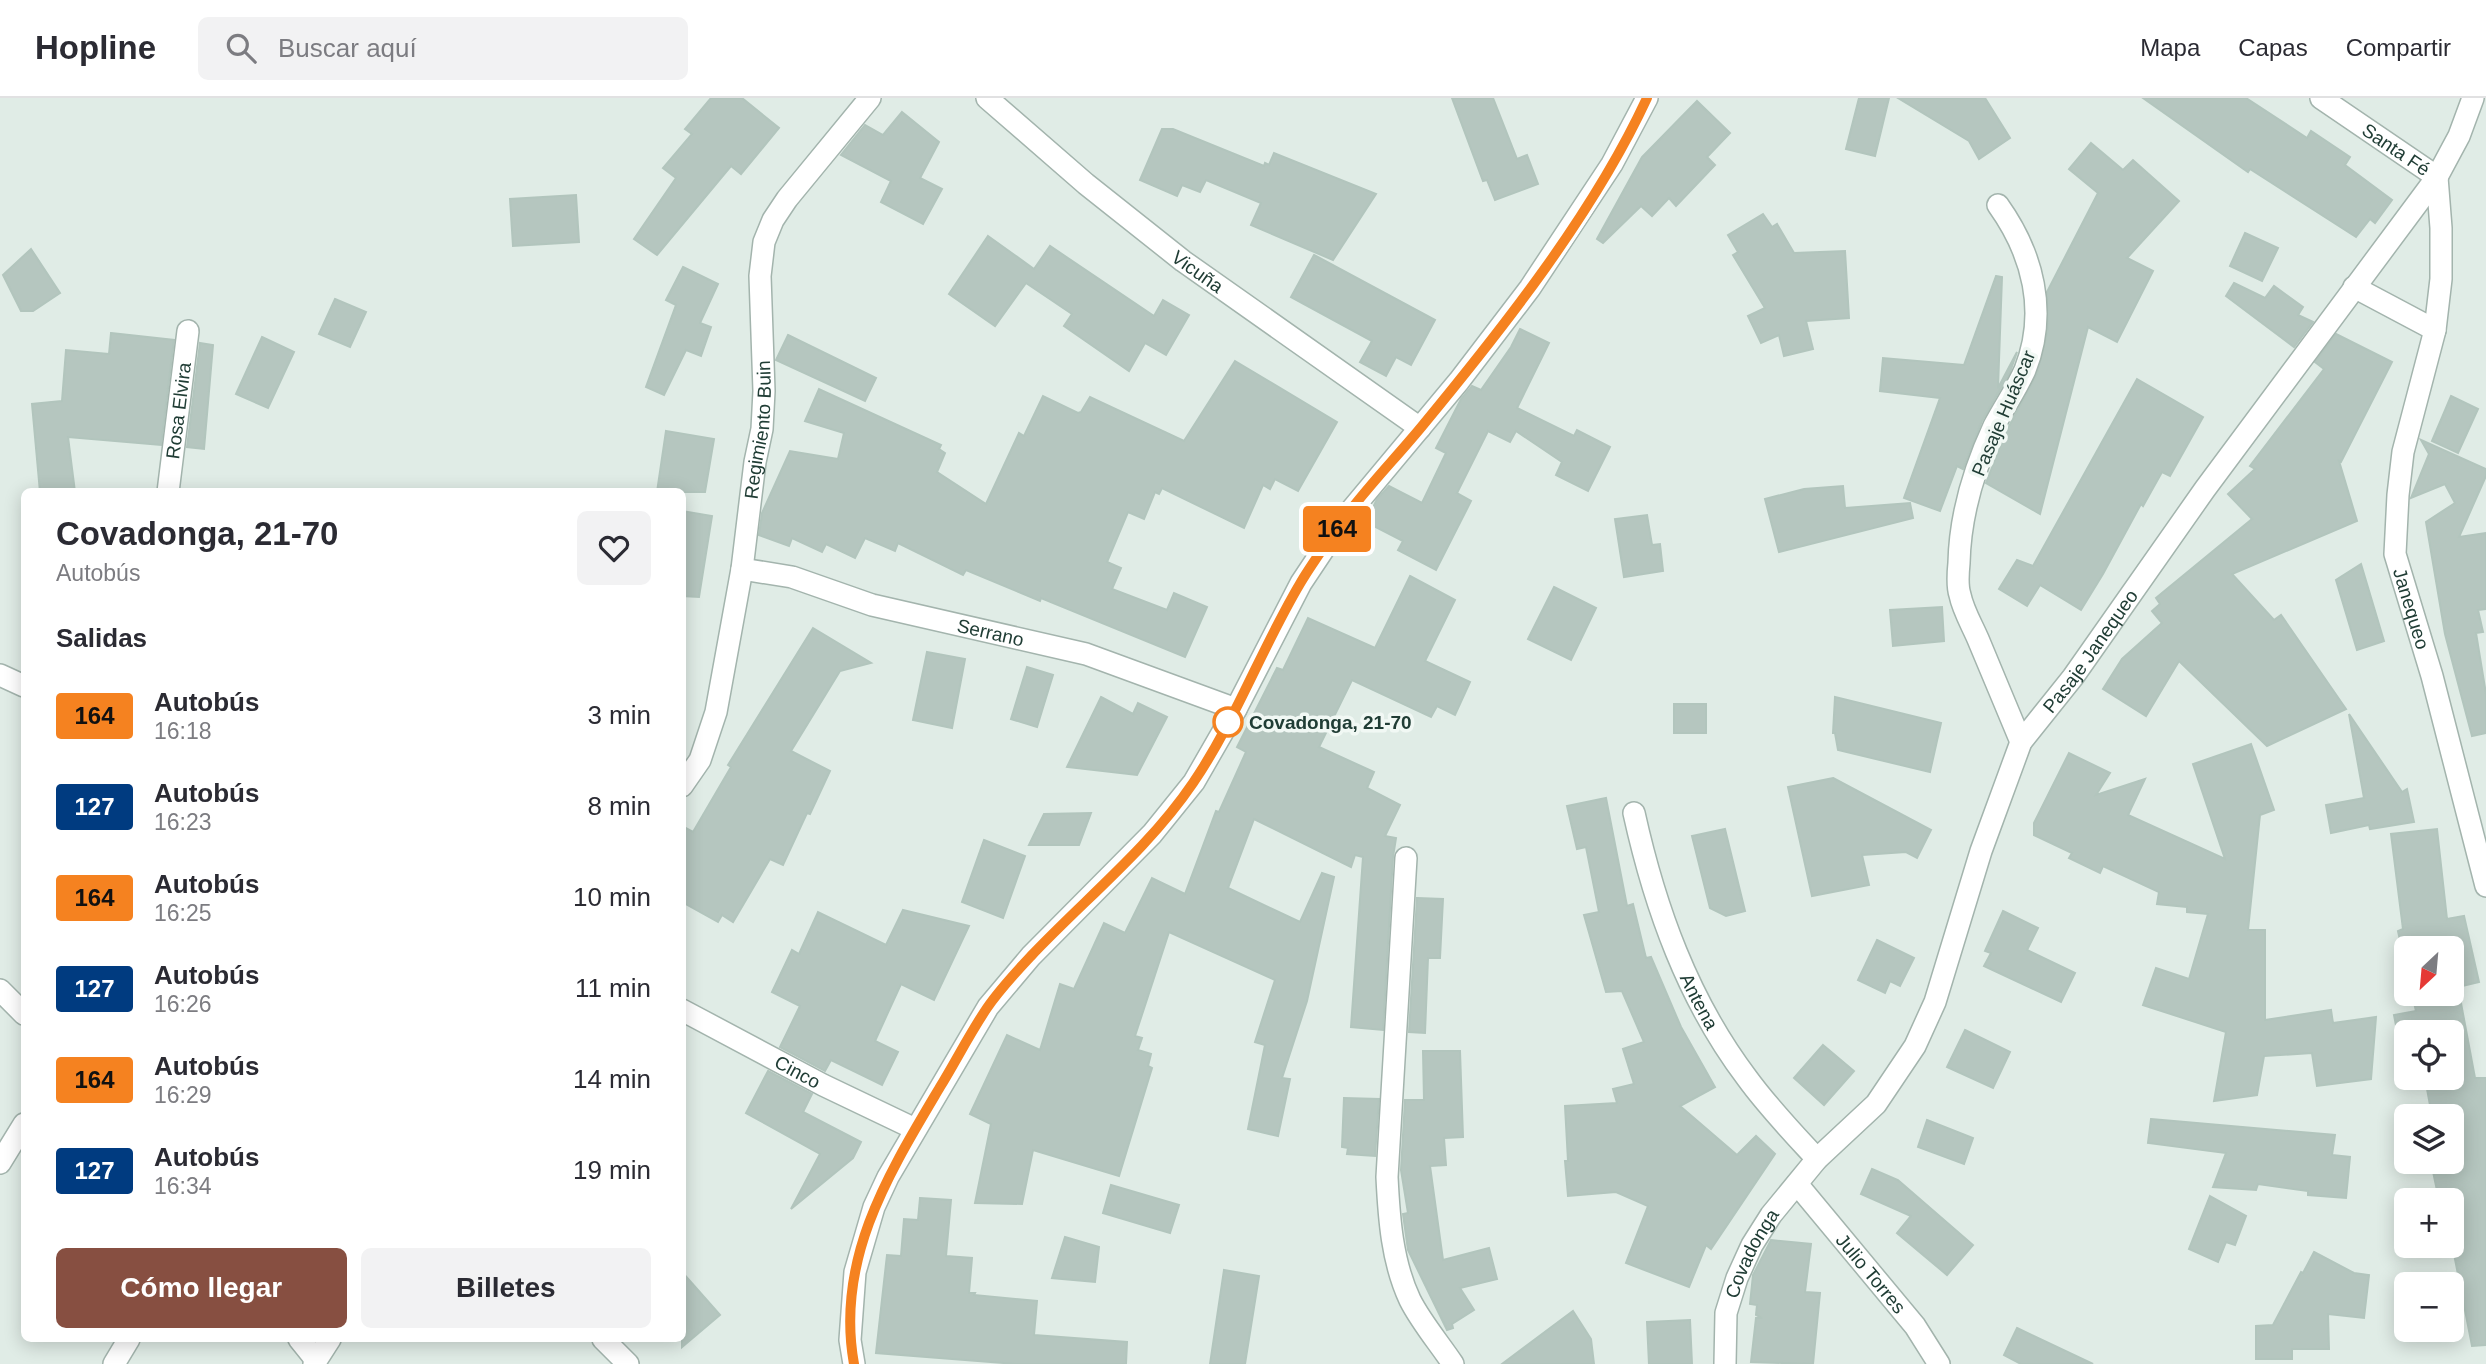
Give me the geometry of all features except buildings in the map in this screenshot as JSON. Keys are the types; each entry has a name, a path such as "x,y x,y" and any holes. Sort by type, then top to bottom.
{"street":[{"name":"Regimiento Buin","path":"686,780 699,760 716,712 742,569 755,461 762,429 764,391 760,276 764,242 773,220 787,199 870,98"},
{"name":"Vicuña","path":"987,98 1086,184 1183,261 1420,428"},
{"path":"854,1364 850,1340 855,1272 874,1207 915,1129 988,1007 1031,956 1152,834 1194,782 1236,709 1301,583 1343,520 1491,340 1560,244 1612,164 1647,98"},
{"name":"Santa Fé","path":"2321,98 2437,177"},
{"path":"2437,177 2459,136 2473,98"},
{"name":"Pasaje Janequeo","path":"1817,1159 1876,1104 1915,1046 1935,1002 1981,851 2021,742 2073,677 2205,489 2437,177"},
{"name":"Janequeo","path":"2437,177 2441,279 2435,330 2403,452 2395,554 2431,676 2486,886"},
{"name":"Pasaje Huáscar","path":"1998,205 2013,226 2032,273 2036,321 2033,345 2025,368 1995,424 1968,497 1959,562 1959,594 2021,742"},
{"path":"2354,287 2435,330"},
{"name":"Rosa Elvira","path":"168,488 188,331"},
{"name":"Serrano","path":"742,569 792,577 872,605 1086,654 1236,709"},
{"path":"0,675 21,685"},
{"name":"Antena","path":"1634,813 1664,924 1687,977 1714,1028 1746,1076 1780,1119 1817,1159"},
{"path":"1406,858 1387,1177 1393,1242 1411,1301 1453,1364"},
{"path":"0,989 21,1011"},
{"name":"Cinco","path":"686,1012 823,1086 915,1129"},
{"path":"0,1163 21,1129"},
{"name":"Covadonga","path":"1725,1364 1726,1313 1737,1278 1752,1245 1771,1215 1817,1159"},
{"name":"Julio Torres","path":"1797,1184 1915,1326 1939,1364"},
{"path":"114,1364 127,1342"},
{"path":"301,1342 315,1362 328,1342"},
{"path":"606,1342 628,1364"}],"bus line":[{"name":"164","path":"854,1364 850,1340 855,1272 874,1207 915,1129 988,1007 1031,956 1152,834 1194,782 1236,709 1301,583 1343,520 1460,381 1530,288 1612,164 1647,98"}],"place":[{"name":"Covadonga, 21-70","path":"1228,722"}]}
